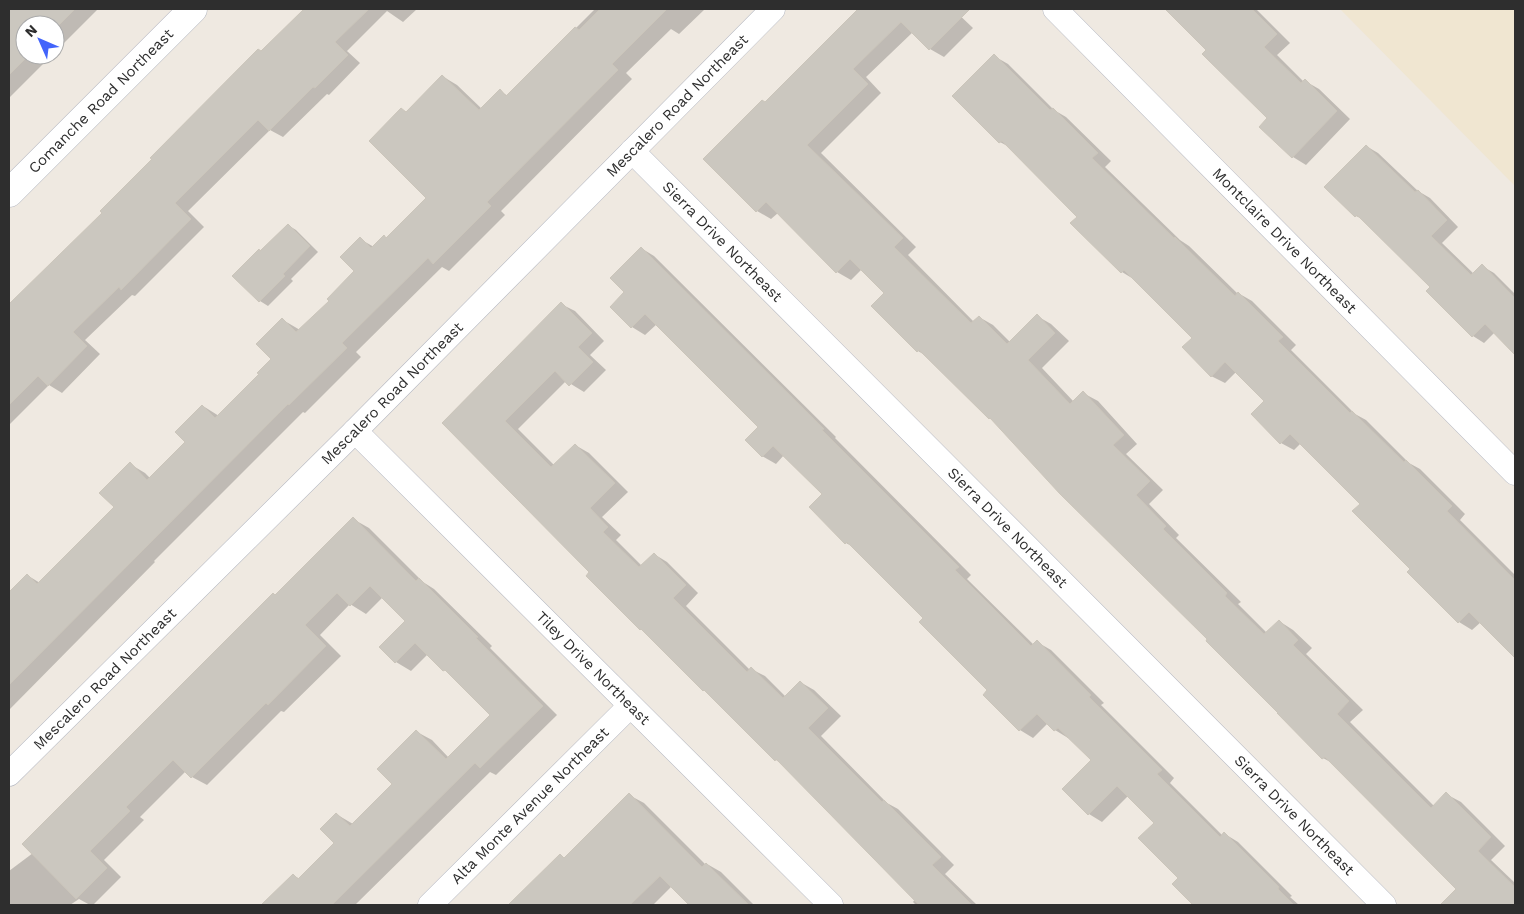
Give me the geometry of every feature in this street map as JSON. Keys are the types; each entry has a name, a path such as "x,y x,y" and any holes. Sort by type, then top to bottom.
{"street":[{"name":"Comanche Road Northeast","path":"9,193 193,9"},
{"name":"Mescalero Road Northeast","path":"9,774 355,431 773,9"},
{"name":"Montclaire Drive Northeast","path":"1055,9 1515,472"},
{"name":"Sierra Drive Northeast","path":"632,151 1384,905"},
{"name":"Tiley Drive Northeast","path":"355,431 831,905"},
{"name":"Alta Monte Avenue Northeast","path":"430,905 630,706"}],"shaded area":[{"path":"1340,9 1515,9 1515,186"}],"building":[{"path":"9,9 75,9 65,19 65,15 15,15 15,65 19,65 9,75"},
{"path":"304,9 369,9 335,42 348,55 315,88 313,87 269,131 258,120 175,203 191,219 121,290 119,287 73,332 87,346 48,386 38,376 9,405 9,304 102,213 100,211 152,159 150,158 258,49 261,51"},
{"path":"600,9 667,9 612,64 618,70 487,202 491,206 433,264 428,258 342,343 347,348 288,404 9,685 9,592 27,574 37,584 114,507 99,493 130,462 147,480 185,442 175,432 202,405 215,418 259,374 257,373 271,359 256,344 282,318 296,332 329,301 327,299 354,271 340,257 360,237 371,248 384,235 386,238 426,198 369,141 401,108 406,112 442,75 479,110 500,89 506,96 575,27 579,30"},
{"path":"858,9 970,9 929,50 901,22 853,69 868,84 807,145 903,238 894,247 971,323 979,316 1007,344 1037,314 1055,333 1028,360 1070,404 1083,391 1124,435 1113,445 1150,481 1136,495 1166,526 1163,529 1227,593 1225,596 1264,634 1279,620 1298,640 1293,645 1349,701 1337,714 1431,808 1446,792 1491,837 1478,851 1515,887 1515,905 1440,905 1456,889 1325,757 1322,759 1206,641 1207,639 1060,494 990,418 919,350 917,352 871,306 884,293 850,259 836,273 766,202 756,212 703,159 762,100 765,102"},
{"path":"1165,9 1252,9 1277,34 1264,47 1301,83 1305,79 1337,111 1292,158 1259,127 1267,118 1202,54 1206,50"},
{"path":"994,54 1050,110 1053,108 1098,153 1092,158 1235,296 1238,292 1283,337 1278,341 1350,413 1352,411 1404,462 1406,460 1452,506 1447,511 1515,580 1515,658 1469,612 1458,623 1407,572 1410,569 1352,511 1360,504 1290,434 1280,444 1251,414 1264,401 1225,362 1211,377 1182,347 1192,338 1124,270 1121,273 1070,223 1077,217 1002,141 999,143 952,96"},
{"path":"1366,145 1415,192 1418,190 1447,220 1431,236 1471,275 1482,264 1515,298 1515,355 1485,324 1472,337 1426,291 1430,287 1357,215 1355,217 1324,187"},
{"path":"288,224 310,246 283,274 285,276 259,302 232,276"},
{"path":"641,247 824,429 822,430 959,567 955,570 1031,646 1037,640 1091,695 1089,697 1162,770 1157,774 1220,837 1224,832 1279,887 1278,889 1294,905 1193,905 1172,884 1178,878 1138,838 1154,823 1117,786 1088,815 1062,789 1091,760 1058,728 1054,731 1037,714 1019,731 983,695 987,690 919,622 923,618 809,507 822,494 773,446 762,457 745,440 758,427 645,314 631,328 610,307 624,292 610,278"},
{"path":"561,302 592,333 578,347 593,362 569,386 555,371 505,421 551,467 575,444 615,483 590,508 608,527 603,532 639,567 654,553 686,585 673,598 747,672 751,667 783,698 800,681 828,708 808,728 882,802 884,800 941,857 932,865 972,905 919,905 776,759 775,761 586,576 589,572 442,423"},
{"path":"353,517 416,581 419,578 543,706 480,768 475,763 332,905 261,905 293,874 298,879 334,843 320,829 336,813 350,826 392,784 377,769 416,730 446,759 490,715 415,643 395,663 379,647 405,621 370,586 350,606 337,593 305,625 326,646 268,705 266,703 191,778 173,760 126,807 130,811 90,851 107,868 76,899 22,844 273,593 275,595"},
{"path":"629,793 702,867 706,863 749,905 689,905 660,876 630,905 508,905 560,854 564,858"}]}
